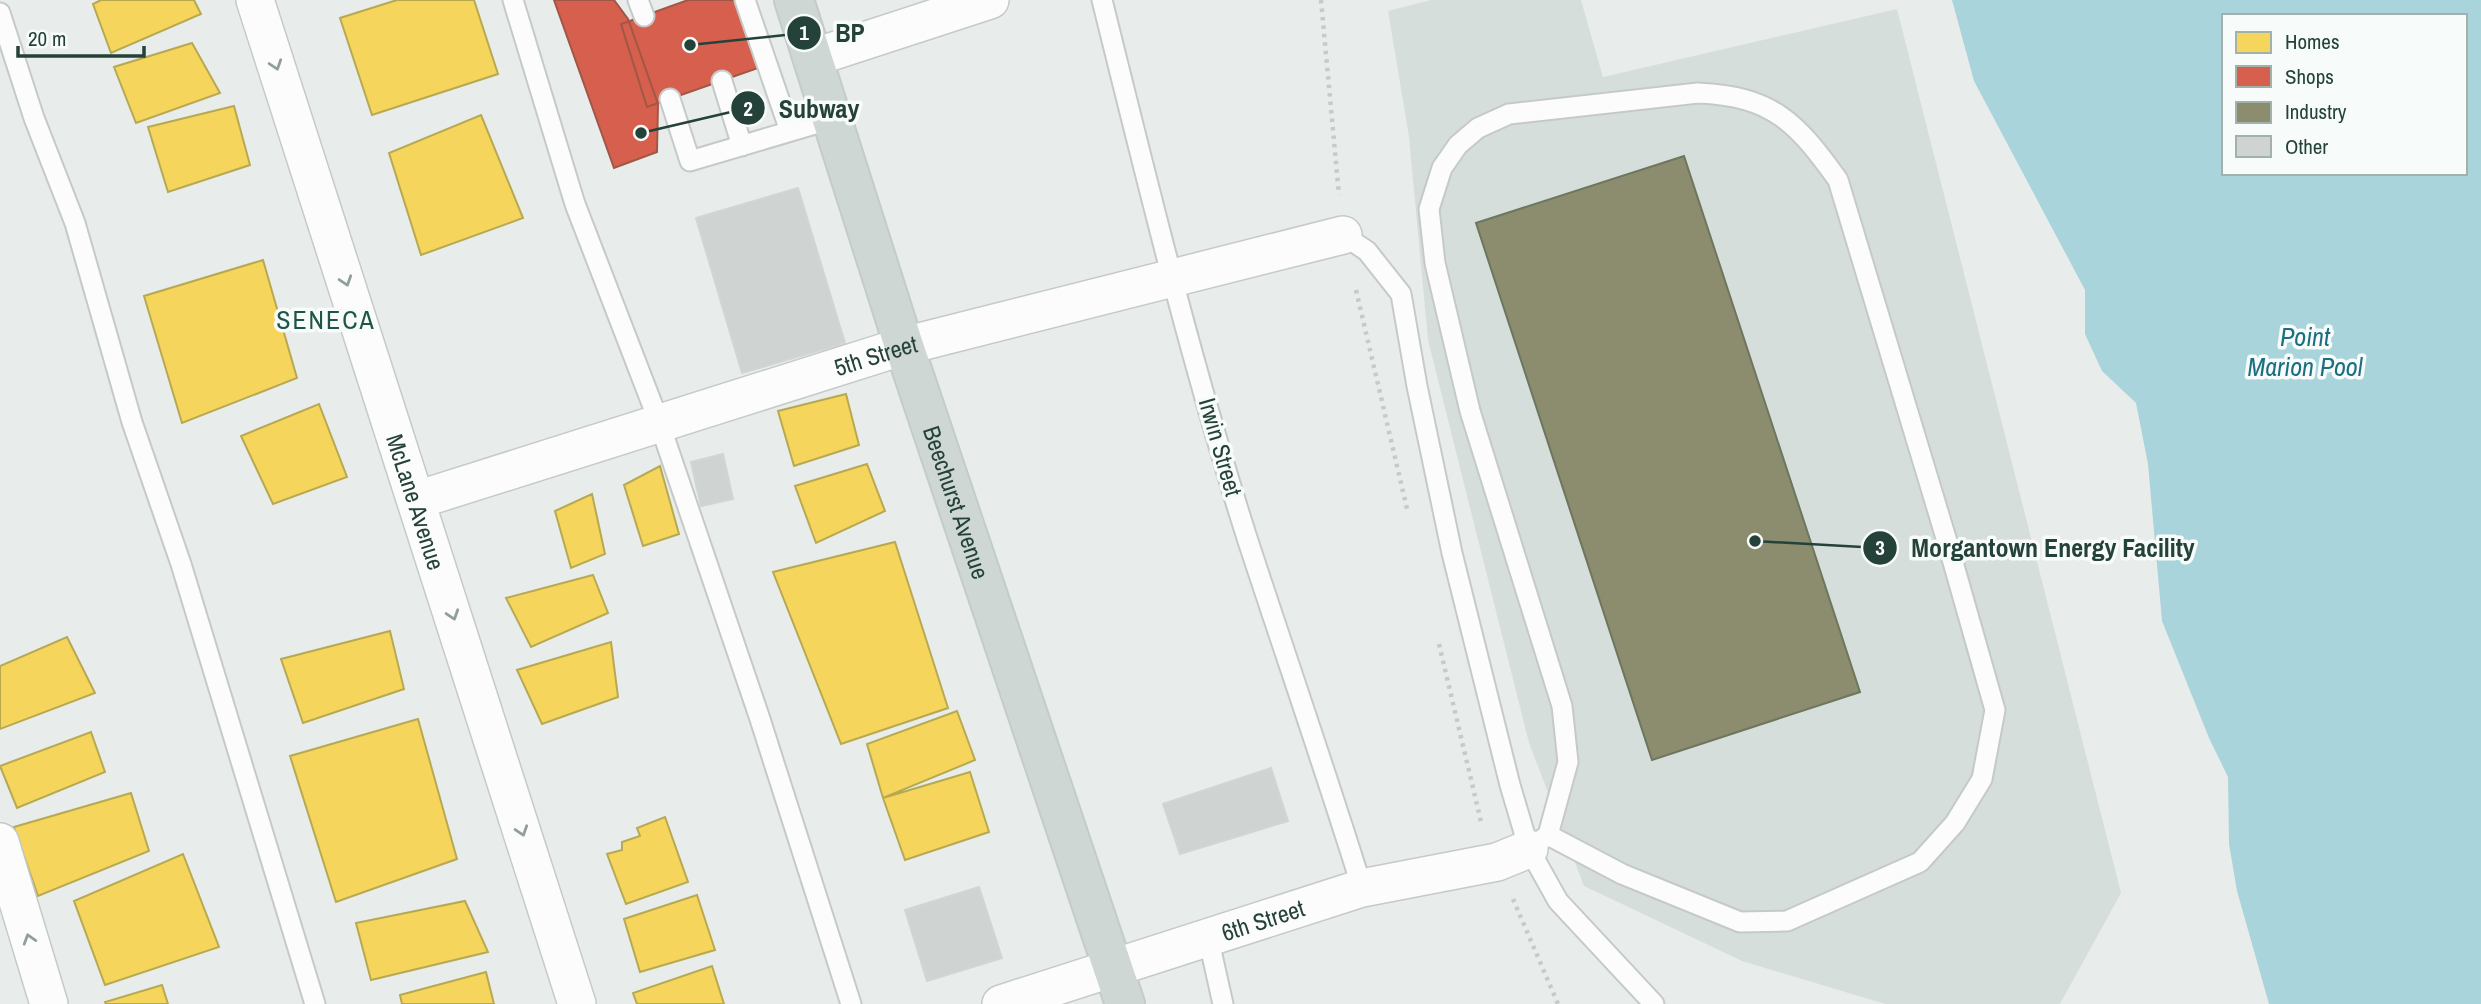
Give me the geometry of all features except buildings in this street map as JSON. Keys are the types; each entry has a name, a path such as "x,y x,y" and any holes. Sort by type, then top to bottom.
{"main road":[{"name":"Beechurst Avenue","path":"794,0 904,346 1125,1004"}],"street":[{"name":"McLane Avenue","path":"255,0 577,1004"},
{"path":"812,58 990,0"},
{"name":"5th Street","path":"417,500 904,346 1343,235"},
{"path":"0,842 49,1004"},
{"name":"6th Street","path":"1001,1004 1362,888 1497,862 1538,842"}],"lane":[{"path":"513,0 575,204 659,422 759,716 851,1004"},
{"path":"745,0 790,131"},
{"name":"Irwin Street","path":"1102,0 1171,277 1248,540 1362,888"},
{"path":"0,12 34,118 75,222 132,422 181,564 315,1004"},
{"path":"722,80 742,146"},
{"path":"1698,93 1729,94 1764,106 1787,120 1809,140 1838,180 1995,710 1982,779 1955,823 1920,862 1787,921 1740,922 1538,842 1568,762 1562,706 1470,411 1435,263 1429,209 1442,168 1458,145 1478,128 1509,114 1698,93"},
{"path":"670,99 690,161 832,119"},
{"path":"1343,235 1367,251 1401,294 1452,553 1510,785 1538,842 1558,901 1654,1004"},
{"path":"1208,937 1223,1004"}],"shaded area":[{"path":"1431,0 1581,0 1603,77 1897,9 2121,893 2060,1004 1885,1004 1742,961 1584,886 1529,743 1428,340 1409,137 1388,11"}],"water":[{"name":"Point Marion Pool","path":"1952,0 2481,0 2481,1004 2269,1004 2237,891 2229,844 2228,777 2209,738 2162,621 2148,464 2136,403 2102,371 2085,334 2085,290 1974,81"}],"place":[{"name":"BP","path":"690,45"},
{"name":"Subway","path":"641,133"},
{"name":"Morgantown Energy Facility","path":"1755,541"}],"district":[{"name":"SENECA","path":"326,319"}]}
